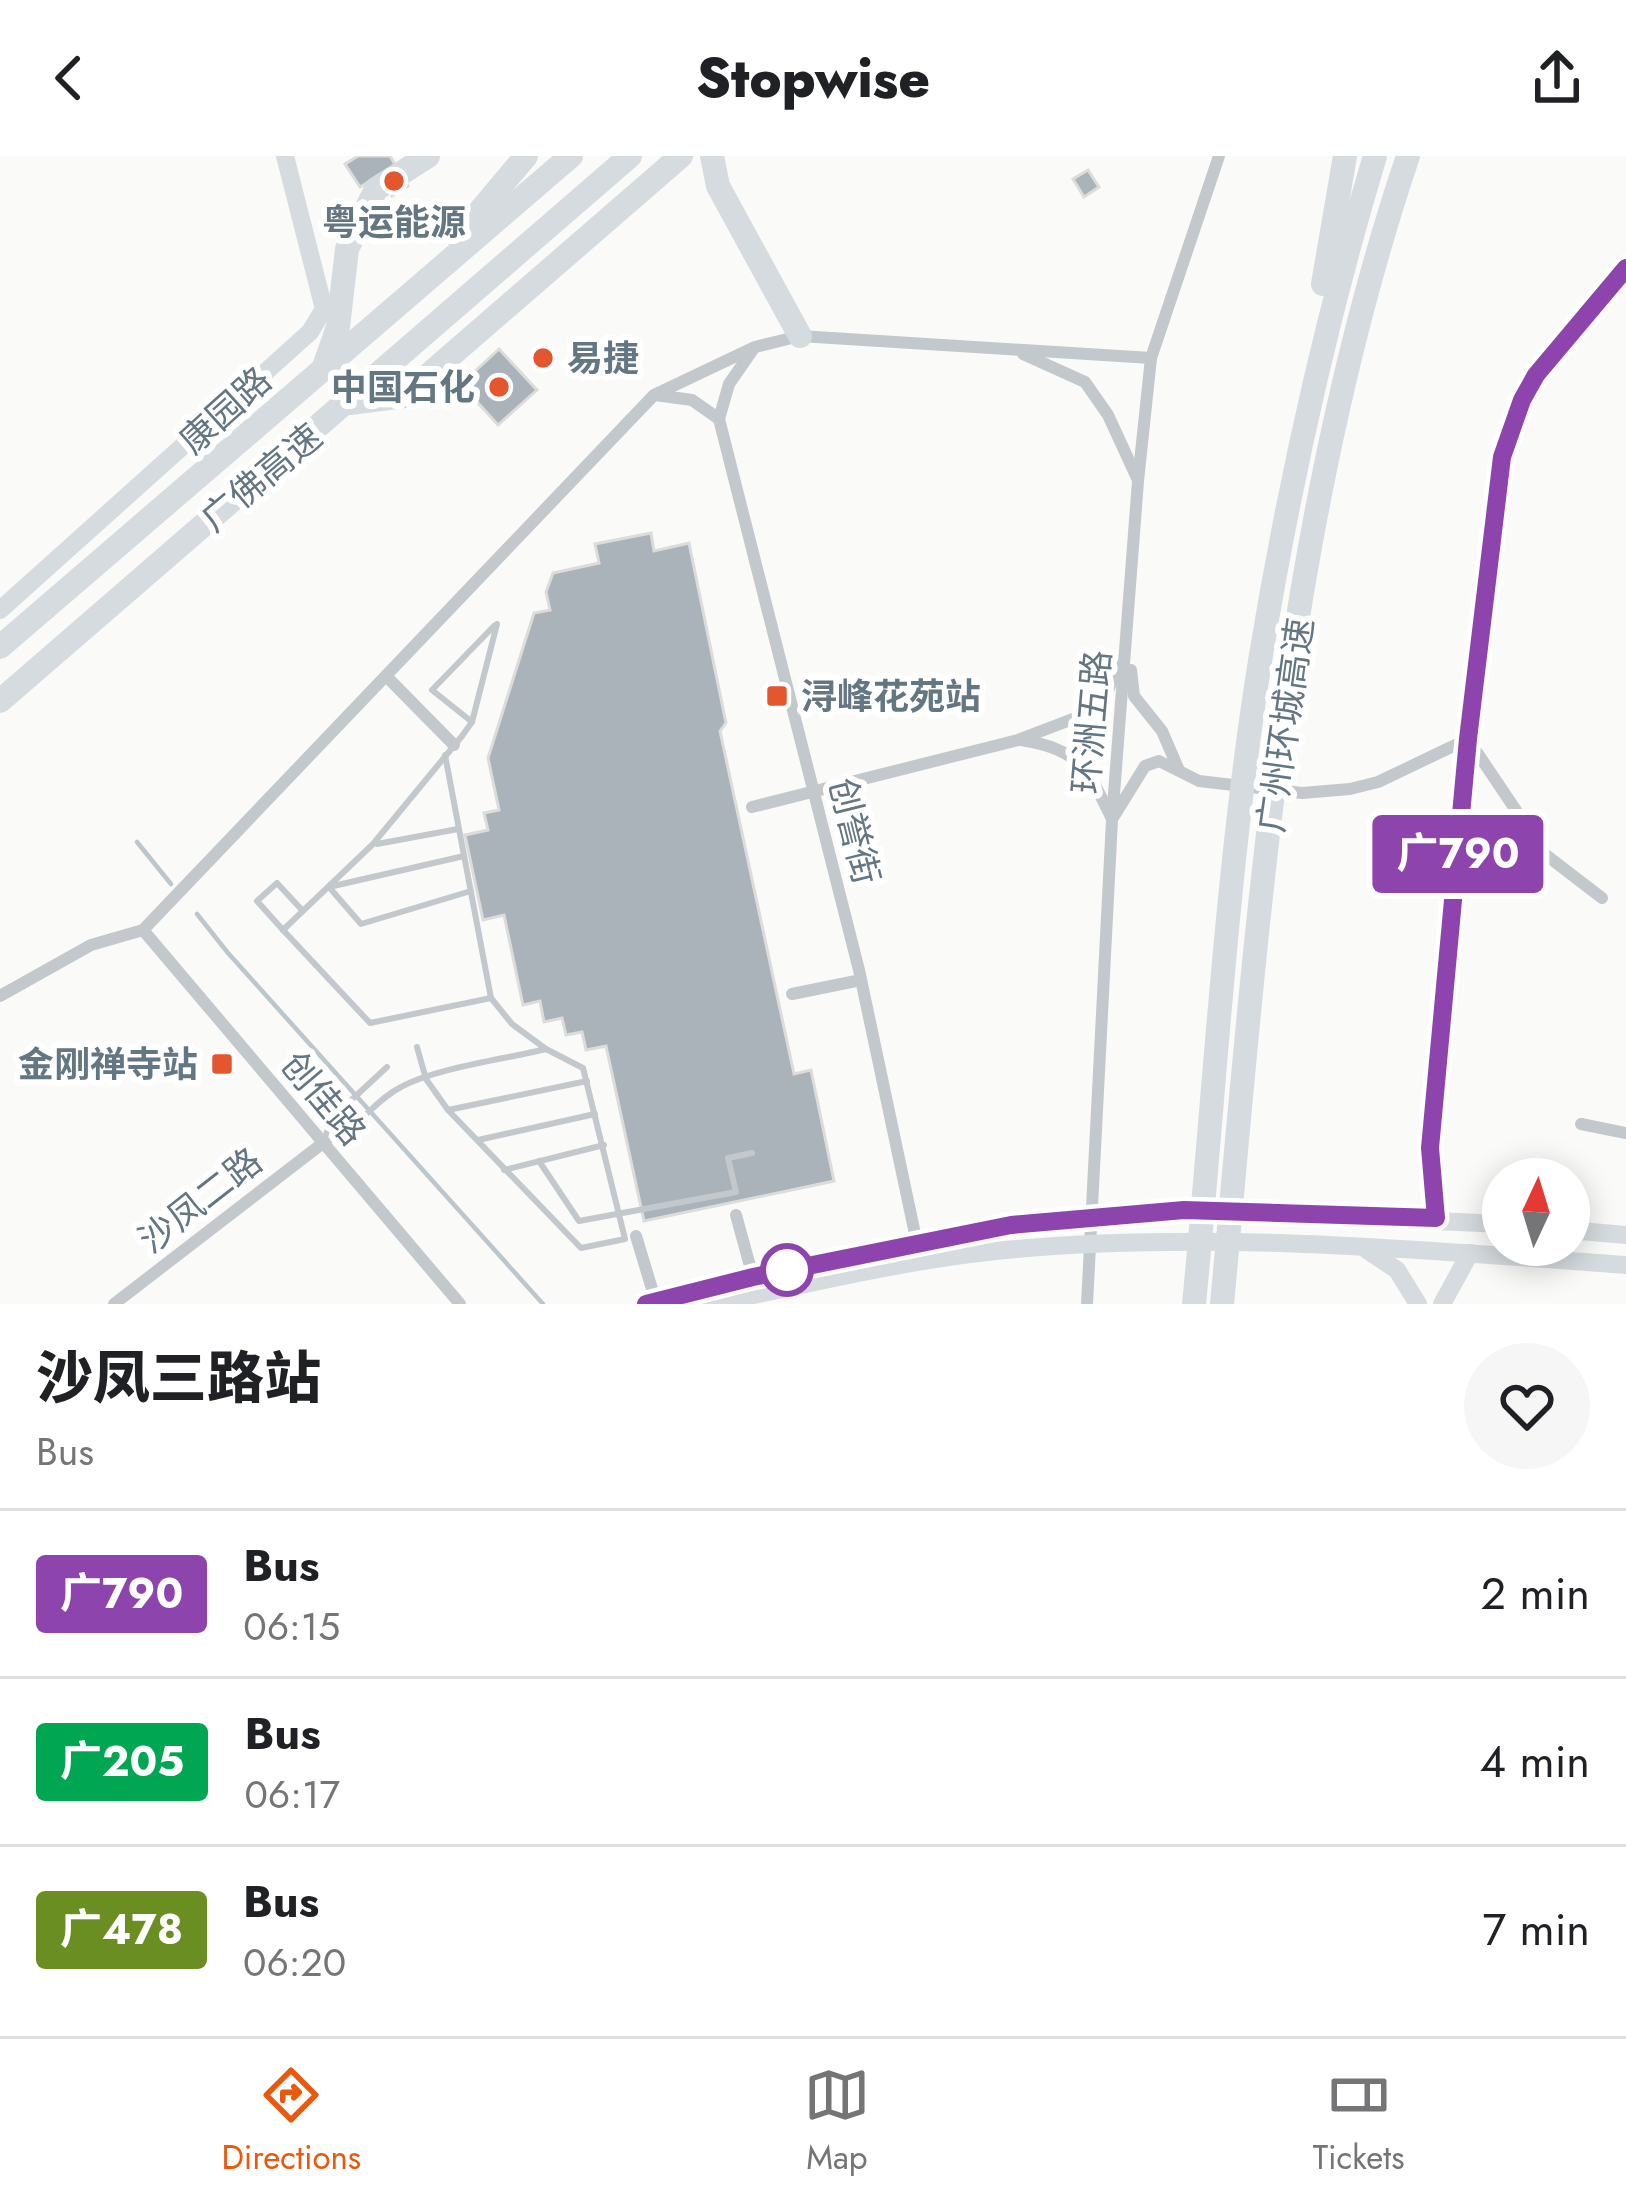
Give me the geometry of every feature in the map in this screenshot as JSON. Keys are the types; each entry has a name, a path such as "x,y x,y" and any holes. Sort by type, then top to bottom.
{"highway":[{"path":"322,370 338,327 347,249 361,218 376,189 428,156"},
{"path":"410,294 526,156"},
{"name":"广佛高速","path":"0,646 571,156"},
{"name":"广佛高速","path":"0,701 630,156"},
{"path":"348,403 404,396 680,156"},
{"path":"712,156 718,186 800,336"},
{"path":"1283,531 1345,156"},
{"name":"广州环城高速","path":"1194,1304 1242,806 1283,531 1323,341 1375,156"},
{"name":"广州环城高速","path":"1222,1304 1275,790 1300,608 1328,461 1370,284 1408,156"}],"street":[{"name":"康园路","path":"0,610 310,332 324,309 284,156"},
{"name":"环洲五路","path":"1087,1304 1112,820 1151,358 1219,156"},
{"path":"1436,1218 1430,1148 1468,739 1493,509 1506,443 1536,375 1626,268"},
{"path":"0,996 91,945 143,931 654,395 754,347 800,336 1151,358"},
{"path":"654,395 692,400 718,419 729,384 754,347"},
{"path":"1011,349 1085,382 1108,415 1138,481"},
{"name":"创誉街","path":"718,419 861,980 919,1252"},
{"path":"1128,642 1134,696 1162,731 1178,769"},
{"path":"752,807 1018,740 1078,717 1107,693 1128,642"},
{"path":"386,676 449,750"},
{"path":"1112,820 1145,766 1159,760 1190,778 1211,783 1302,793 1334,791 1378,782 1468,739"},
{"path":"1468,739 1546,855 1602,898"},
{"path":"1018,740 1051,745 1083,764 1112,820"},
{"name":"创佳路","path":"143,931 460,1304"},
{"path":"792,994 861,980"},
{"path":"1581,1124 1626,1133"},
{"name":"沙凤二路","path":"114,1304 322,1143"},
{"path":"711,1304 1011,1225 1094,1216 1184,1210 1482,1222"},
{"path":"736,1215 753,1277"},
{"path":"1590,1232 1626,1235"},
{"path":"636,1236 651,1302 753,1277 919,1252 1092,1245 1358,1245 1626,1265"},
{"path":"1358,1245 1397,1270 1418,1304"},
{"path":"1442,1304 1470,1253"}],"lane":[{"path":"283,930 373,844 472,722 496,624 432,690 472,722"},
{"path":"417,1047 426,1079 448,1110 581,1248 625,1238 583,1068 512,1024 491,998 449,750"},
{"path":"373,844 459,829"},
{"path":"329,887 464,856"},
{"path":"302,910 278,883 257,901 370,1023 491,998"},
{"path":"329,887 361,924 471,891"},
{"path":"322,1143 350,1132 397,1088 546,1049"},
{"path":"322,1143 332,1118 387,1067"},
{"path":"448,1110 587,1081"},
{"path":"478,1140 595,1114"},
{"path":"504,1170 604,1145"},
{"path":"539,1161 579,1222 736,1192 728,1158 752,1153"}],"building":[{"name":"粤运能源","path":"358,156 390,156 408,186 392,196 380,175 360,187 345,164"},
{"path":"1088,170 1099,187 1084,197 1073,179"},
{"name":"中国石化","path":"499,349 537,390 498,425 461,384"},
{"path":"651,533 654,551 689,543 726,723 720,731 794,1074 811,1070 834,1181 644,1221 606,1046 586,1050 582,1032 566,1035 562,1018 544,1022 540,1001 523,1005 504,915 483,920 465,835 488,830 484,813 499,810 488,758 534,613 550,610 546,592 553,573 599,563 595,544"}],"waterway":[{"path":"137,842 171,884"},
{"path":"197,914 543,1304"}],"bus line":[{"name":"广790","path":"646,1304 753,1277 1011,1225 1184,1210 1436,1218 1430,1148 1468,739 1502,457 1536,375 1626,268"}],"place":[{"name":"粤运能源","path":"394,181"},
{"name":"易捷","path":"543,358"},
{"name":"中国石化","path":"499,387"},
{"name":"浔峰花苑站","path":"777,696"},
{"name":"金刚禅寺站","path":"222,1064"}]}
